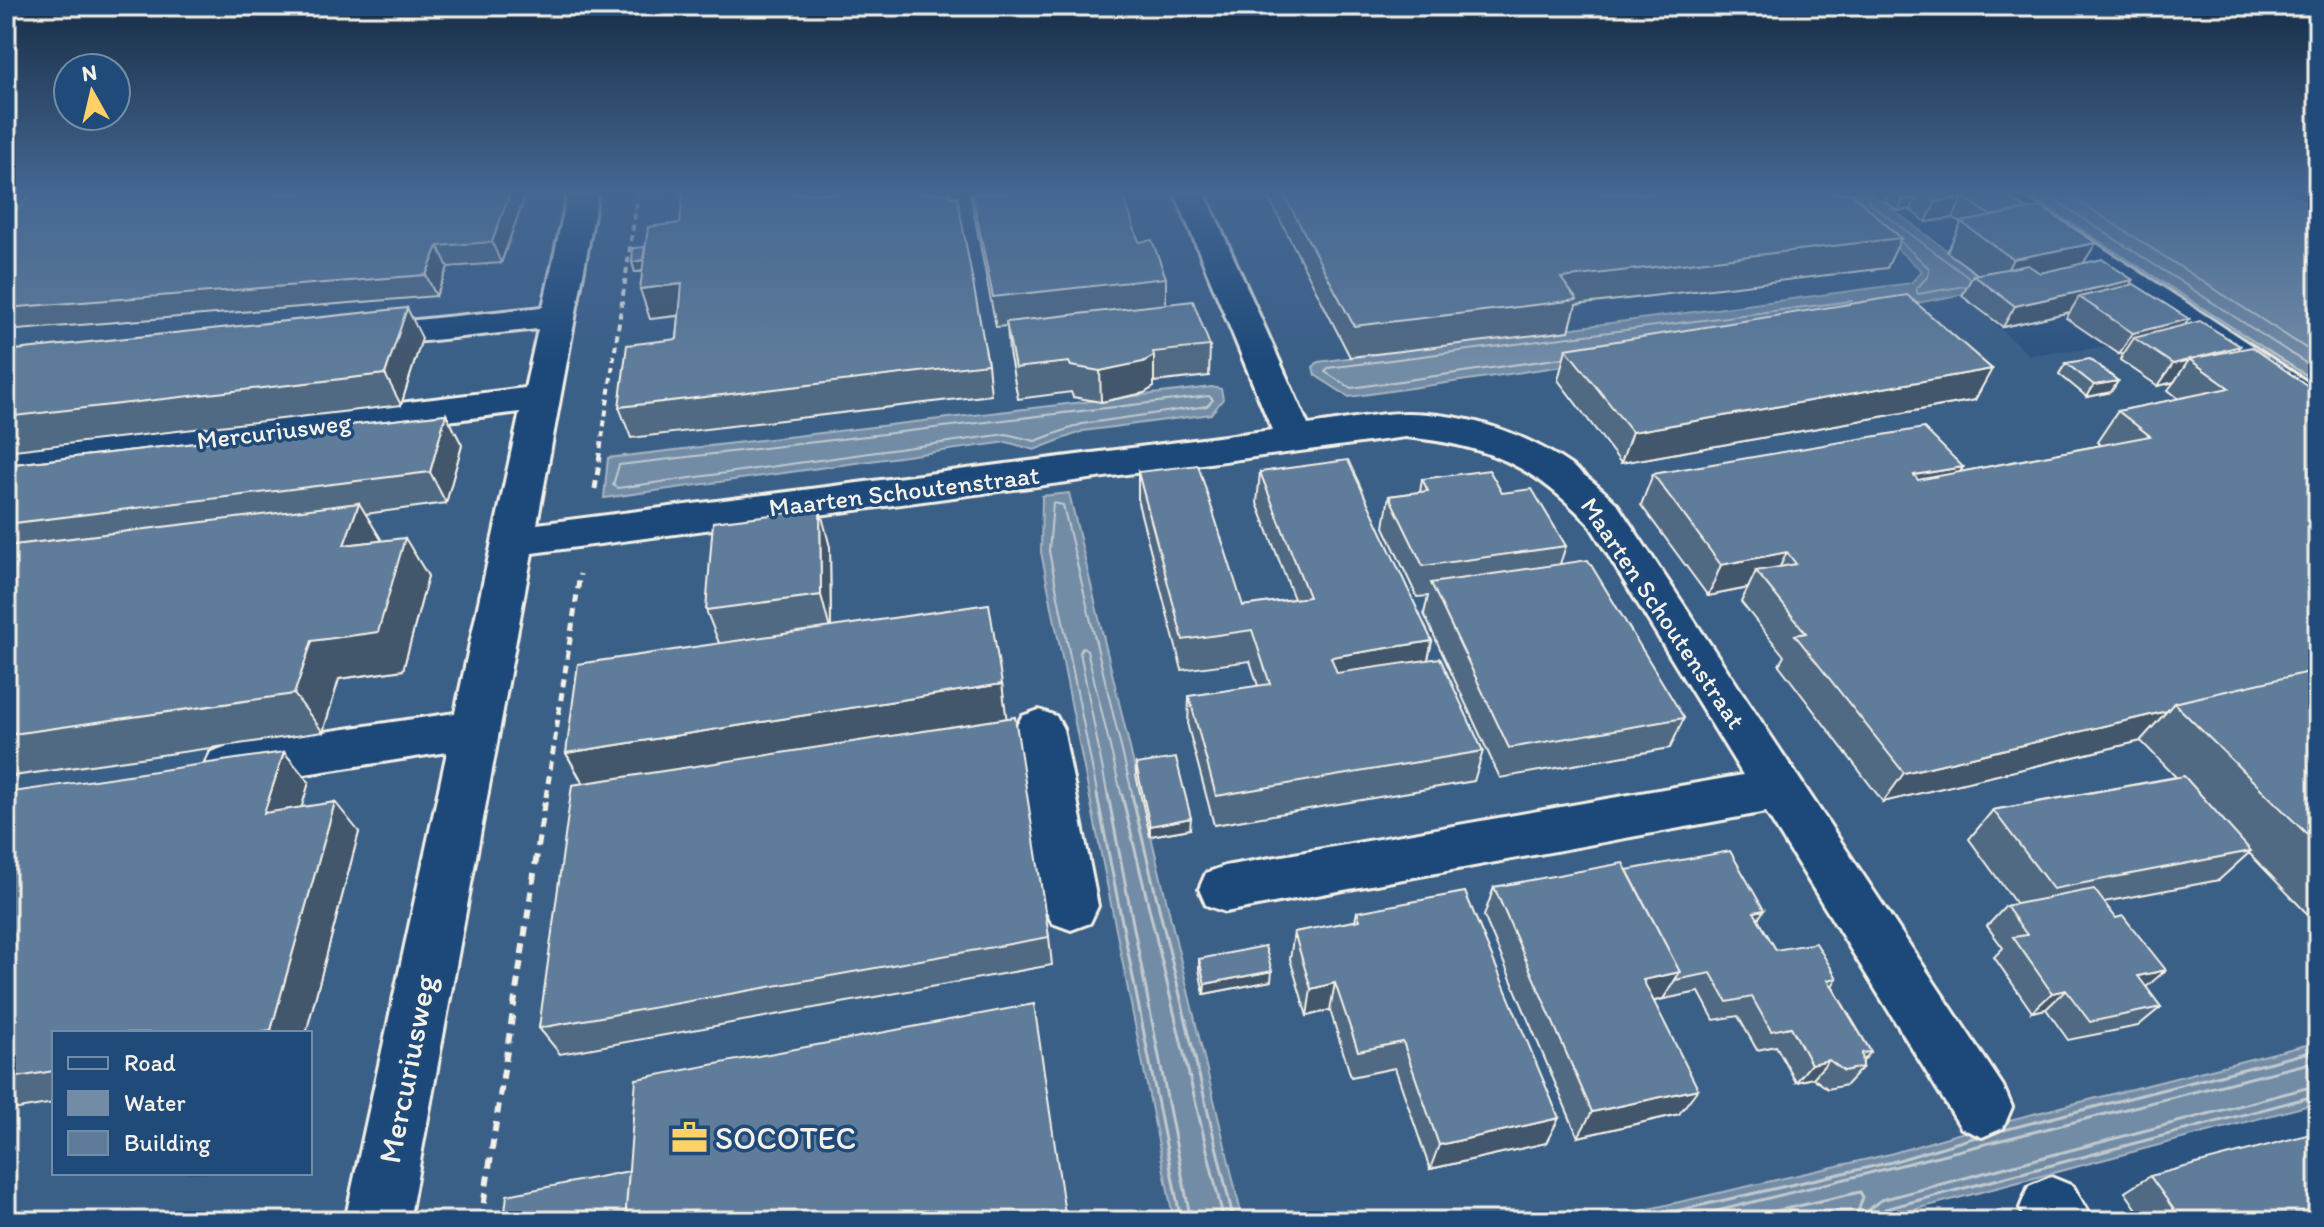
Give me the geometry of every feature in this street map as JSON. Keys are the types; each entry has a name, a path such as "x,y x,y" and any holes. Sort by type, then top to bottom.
{"street":[{"name":"Mercuriusweg","path":"377,1221 572,250"},
{"path":"1214,250 1295,439"},
{"path":"2084,250 2318,406"},
{"path":"319,341 559,316"},
{"name":"Mercuriusweg","path":"6,463 542,398"},
{"name":"Maarten Schoutenstraat","path":"514,541 1405,425 1448,428 1492,437 1556,468 1603,514 1982,1107"},
{"path":"178,773 475,729"},
{"path":"1039,729 1071,906"},
{"path":"1225,889 1780,789"}],"path":[{"path":"481,1221 629,250"}],"shaded area":[{"path":"6,250 1913,250 2029,355 2225,336 2318,398 2318,1093 1850,1221 6,1221"}],"water":[{"path":"1899,250 1946,250 1996,288 1654,353 1349,397 1315,375 1313,367 1318,362 1911,283 1922,271"},
{"path":"2099,250 2318,250 2318,392"},
{"path":"1212,387 1221,389 1223,399 1211,414 1083,431 1034,450 1007,442 604,498 608,458"},
{"path":"1069,493 1243,1221 1174,1221 1041,552 1042,496"},
{"path":"2318,1042 2318,1103 1871,1221 1596,1221 1890,1154 1978,1128"}],"building":[{"path":"6,250 436,250 426,275 6,308"},
{"path":"633,250 644,250 643,260 632,262"},
{"path":"645,250 967,250 988,364 619,407 627,345 677,339 682,284 640,289"},
{"path":"984,250 1156,250 1166,278 993,297"},
{"path":"1314,250 1797,250 1561,278 1577,300 1354,326"},
{"path":"2001,250 2058,250 2013,259"},
{"path":"2102,259 2133,280 2015,306 1973,275 2028,265 2040,273"},
{"path":"2134,284 2189,319 2133,333 2079,297"},
{"path":"1907,295 1992,369 1632,432 1566,349"},
{"path":"1193,301 1210,346 1153,352 1154,356 1143,362 1100,371 1071,366 1069,362 1015,368 1006,322"},
{"path":"407,308 385,374 6,417 6,351"},
{"path":"2200,321 2240,346 2173,364 2134,338"},
{"path":"2252,347 2318,393 2318,670 2174,703 2167,711 1904,773 1795,635 1806,633 1756,571 1796,564 1787,552 1721,565 1653,474 1924,428 1963,467 1914,475 1918,480 2150,436 2118,411 2229,388 2189,359"},
{"path":"2090,359 2118,381 2094,385 2066,363"},
{"path":"446,414 430,472 6,524 6,465"},
{"path":"1348,460 1432,641 1331,657 1337,673 1440,658 1483,751 1216,796 1189,696 1270,684 1252,630 1183,640 1138,472 1198,465 1243,606 1309,597 1260,472"},
{"path":"1489,470 1502,493 1532,489 1566,546 1423,566 1389,496 1428,491 1422,479"},
{"path":"359,503 344,545 405,538 378,632 312,641 294,694 6,735 6,546"},
{"path":"820,509 821,595 706,610 713,522"},
{"path":"1588,560 1684,718 1509,748 1431,583"},
{"path":"989,604 1002,684 566,753 578,664"},
{"path":"2318,670 2318,845 2174,703"},
{"path":"1015,717 1049,937 539,1028 572,785"},
{"path":"284,752 264,813 335,802 271,1030 52,1031 52,1071 6,1079 6,793"},
{"path":"1176,758 1191,818 1150,826 1136,764"},
{"path":"2184,776 2251,851 2053,889 1993,810"},
{"path":"1730,851 1764,910 1754,912 1776,950 1816,943 1837,978 1828,980 1871,1052 1862,1053 1863,1067 1844,1071 1829,1060 1811,1064 1791,1027 1771,1031 1752,997 1727,1002 1711,973 1675,980 1680,972 1627,870"},
{"path":"1623,863 1680,972 1643,980 1698,1089 1592,1112 1494,887"},
{"path":"2094,889 2116,918 2123,916 2166,970 2138,976 2161,1007 2090,1022 2066,990 2052,993 2013,937 2027,935 2006,906"},
{"path":"1465,892 1559,1118 1439,1145 1403,1042 1358,1051 1335,983 1311,989 1294,932 1360,920 1357,912"},
{"path":"1265,946 1272,971 1205,984 1199,959"},
{"path":"1034,1004 1066,1221 625,1221 636,1079"},
{"path":"2318,1132 2318,1221 2182,1221 2150,1176"},
{"path":"629,1171 625,1221 504,1221 507,1195"}],"place":[{"name":"SOCOTEC","path":"689,1138"}]}
